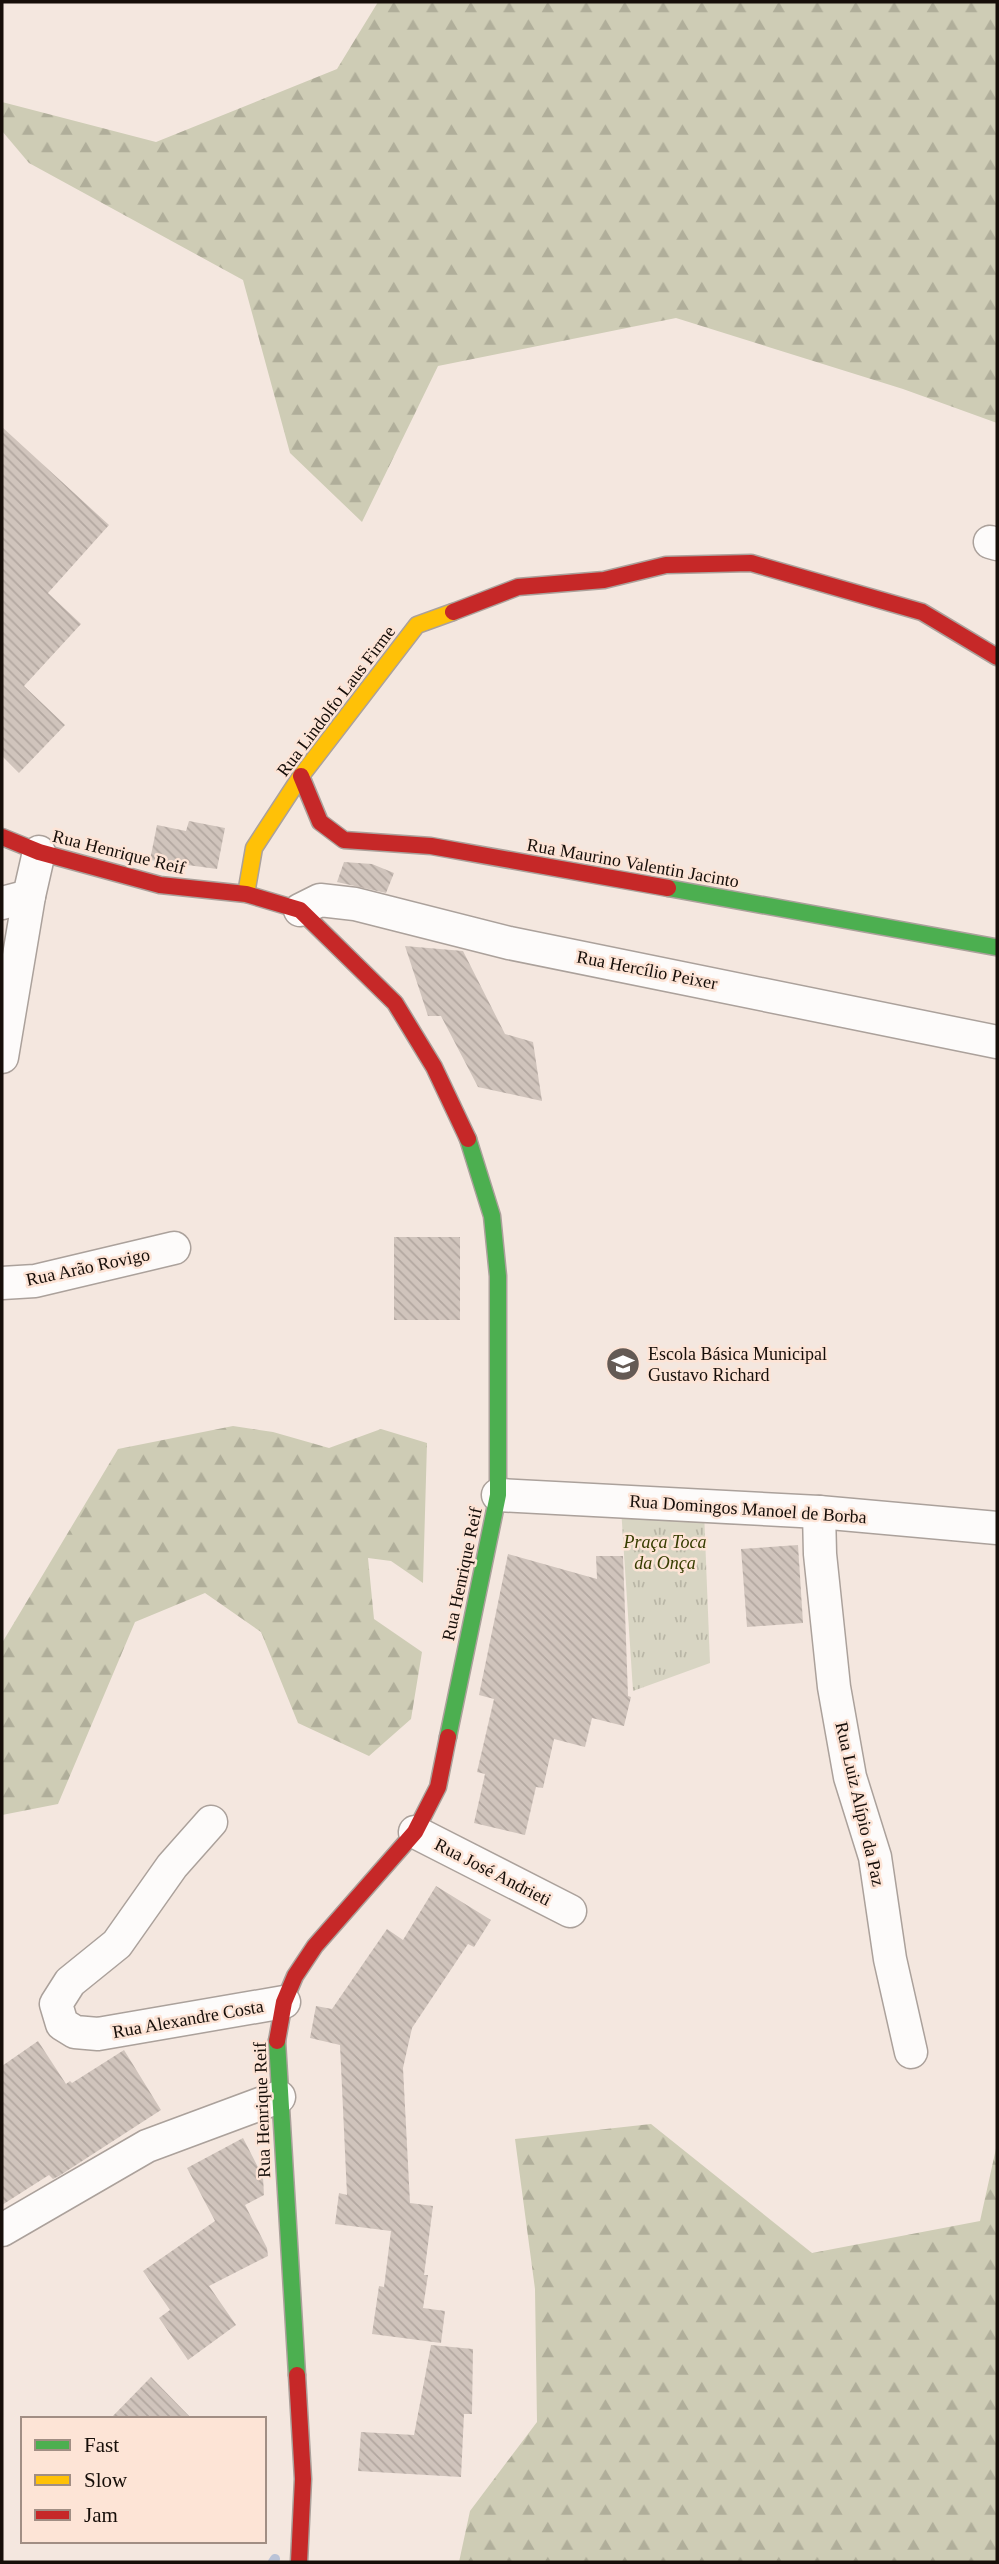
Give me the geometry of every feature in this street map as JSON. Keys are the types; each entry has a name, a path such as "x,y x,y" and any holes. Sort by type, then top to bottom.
{"street":[{"name":"Rua Lindolfo Laus Firme","path":"246,894 254,848 301,776 417,625 518,587 604,580 666,565 751,563 922,612 997,657"},
{"name":"Rua Maurino Valentin Jacinto","path":"301,776 318,819 330,835 344,839 431,846 995,947"},
{"name":"Rua Henrique Reif","path":"2,837 39,852 160,885 246,894 300,910 395,1003 434,1067 470,1142 492,1216 498,1276 498,1495 438,1787 415,1832 315,1946 295,1976 284,2002 277,2041 303,2479 299,2562"},
{"path":"2,1056 15,899 39,852"},
{"name":"Rua Hercílio Peixer","path":"300,910 320,900 355,904 509,943 997,1042"},
{"name":"Rua Arão Rovigo","path":"2,1283 36,1281 174,1248"},
{"name":"Rua Domingos Manoel de Borba","path":"498,1495 820,1512 997,1528"},
{"name":"Rua Luiz Alípio da Paz","path":"820,1512 820,1554 834,1687 850,1777 875,1857 890,1959 911,2052"},
{"name":"Rua Alexandre Costa","path":"211,1822 172,1866 117,1944 70,1982 56,2004 62,2024 75,2032 98,2034 284,2002"},
{"name":"Rua José Andrieti","path":"415,1832 570,1911"},
{"path":"2,2230 147,2146 279,2097"}],"green space":[{"path":"378,2 997,2 997,423 903,389 676,318 438,366 362,522 290,453 243,280 29,163 2,131 2,102 156,142 337,69"},
{"path":"233,1426 273,1432 329,1448 381,1429 427,1443 423,1583 391,1561 368,1558 374,1619 422,1652 411,1719 369,1756 298,1723 261,1632 205,1593 135,1622 58,1804 2,1815 2,1643 118,1449"},
{"name":"Praça Toca da Onça","path":"621,1508 704,1511 710,1663 633,1691"},
{"path":"651,2124 812,2253 980,2221 997,2144 997,2562 459,2562 470,2511 537,2422 535,2289 515,2139"}],"building":[{"path":"2,427 109,525 48,593 81,624 24,686 65,725 19,773 2,756"},
{"path":"189,821 225,828 217,869 150,860 157,825 186,831"},
{"path":"344,862 372,864 394,873 386,893 337,882"},
{"path":"405,946 463,951 505,1034 533,1042 542,1101 478,1087 441,1016 428,1016"},
{"path":"394,1237 460,1237 460,1320 394,1320"},
{"path":"798,1545 803,1623 747,1627 741,1549"},
{"path":"508,1554 597,1579 596,1556 623,1556 628,1696 631,1697 624,1726 592,1718 585,1747 554,1739 543,1788 536,1787 525,1835 474,1823 485,1774 477,1772 494,1699 479,1695"},
{"path":"436,1886 491,1920 474,1947 468,1944 412,2028 403,2068 410,2203 433,2206 424,2275 428,2275 423,2308 445,2311 441,2343 372,2334 379,2286 384,2287 391,2231 335,2224 339,2193 347,2195 340,2045 310,2038 316,2006 332,2009 387,1929 403,1940"},
{"path":"38,2041 66,2084 70,2081 72,2083 124,2050 161,2110 59,2176 53,2179 49,2175 2,2205 2,2066"},
{"path":"243,2138 263,2177 264,2195 245,2205 267,2248 268,2256 209,2286 236,2325 188,2360 159,2318 170,2310 143,2271 215,2221 187,2168"},
{"path":"431,2345 473,2349 472,2414 464,2414 461,2477 358,2471 361,2432 414,2435"},
{"path":"151,2377 190,2417 112,2417"}],"traffic: fast":[{"path":"668,888 995,947"},
{"path":"448,1737 498,1495 498,1276 492,1216 468,1139"},
{"path":"277,2041 297,2375"}],"traffic: slow":[{"path":"246,894 254,848 301,776 417,625 453,612"}],"traffic: jam":[{"path":"453,612 518,587 604,580 666,565 751,563 922,612 997,657"},
{"path":"301,776 320,822 344,840 431,846 668,888"},
{"path":"2,837 39,852 160,885 246,894 300,910 395,1003 434,1067 468,1139"},
{"path":"277,2041 284,2002 295,1976 315,1946 415,1832 438,1787 448,1737"},
{"path":"297,2375 303,2479 299,2562"}],"place":[{"name":"Escola Básica Municipal Gustavo Richard","path":"623,1364"}]}
